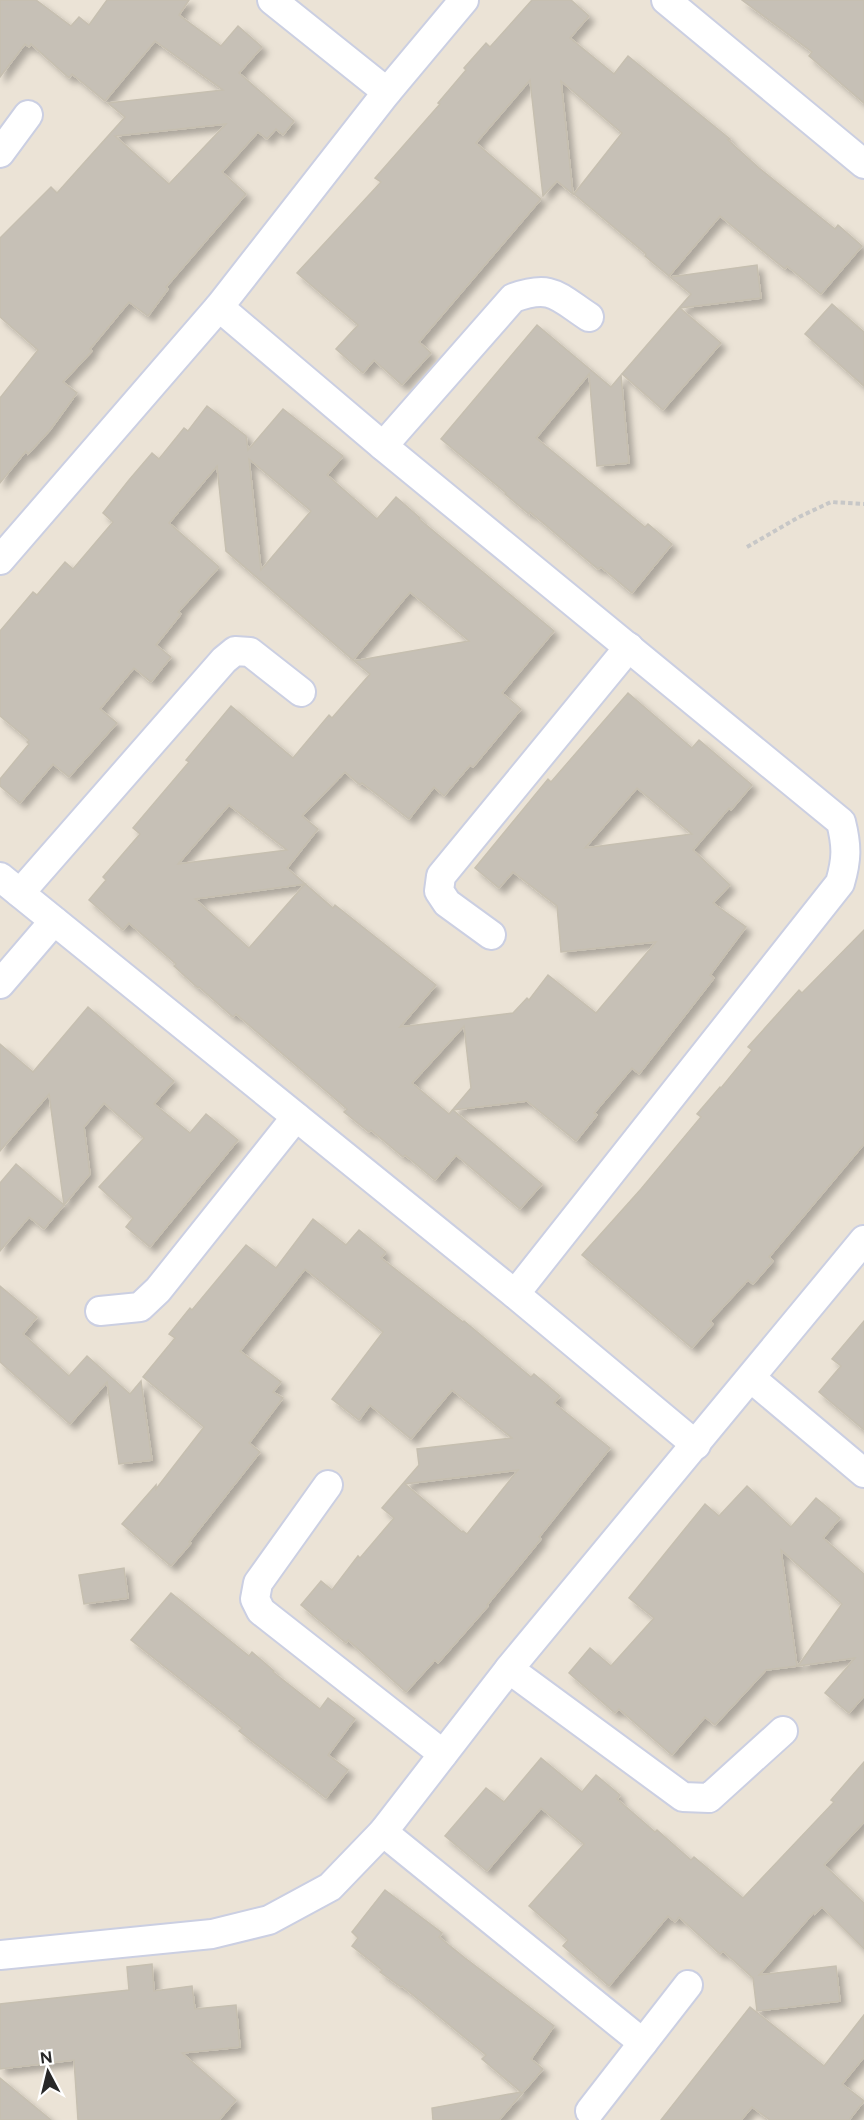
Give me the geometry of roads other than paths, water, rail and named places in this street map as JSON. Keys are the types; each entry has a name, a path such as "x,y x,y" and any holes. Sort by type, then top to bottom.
{"street":[{"path":"272,0 387,92"},
{"path":"0,560 219,307 387,92 464,0"},
{"path":"666,0 864,164"},
{"path":"0,153 28,115"},
{"path":"383,446 513,298 530,292 549,291 589,316"},
{"path":"219,307 383,446 841,822 847,859 840,883 515,1294"},
{"path":"491,936 447,903 439,891 441,876 629,647"},
{"path":"300,692 250,652 235,651 10,885 515,1294 696,1445"},
{"path":"0,984 54,921"},
{"path":"100,1311 140,1307 158,1290 296,1116"},
{"path":"0,1955 212,1934 269,1920 330,1887 383,1832 509,1669 864,1240"},
{"path":"751,1378 864,1473"},
{"path":"328,1485 258,1583 255,1599 261,1611 443,1754"},
{"path":"509,1669 683,1797 709,1798 783,1731"},
{"path":"383,1832 643,2043"},
{"path":"590,2111 688,1985"}]}
